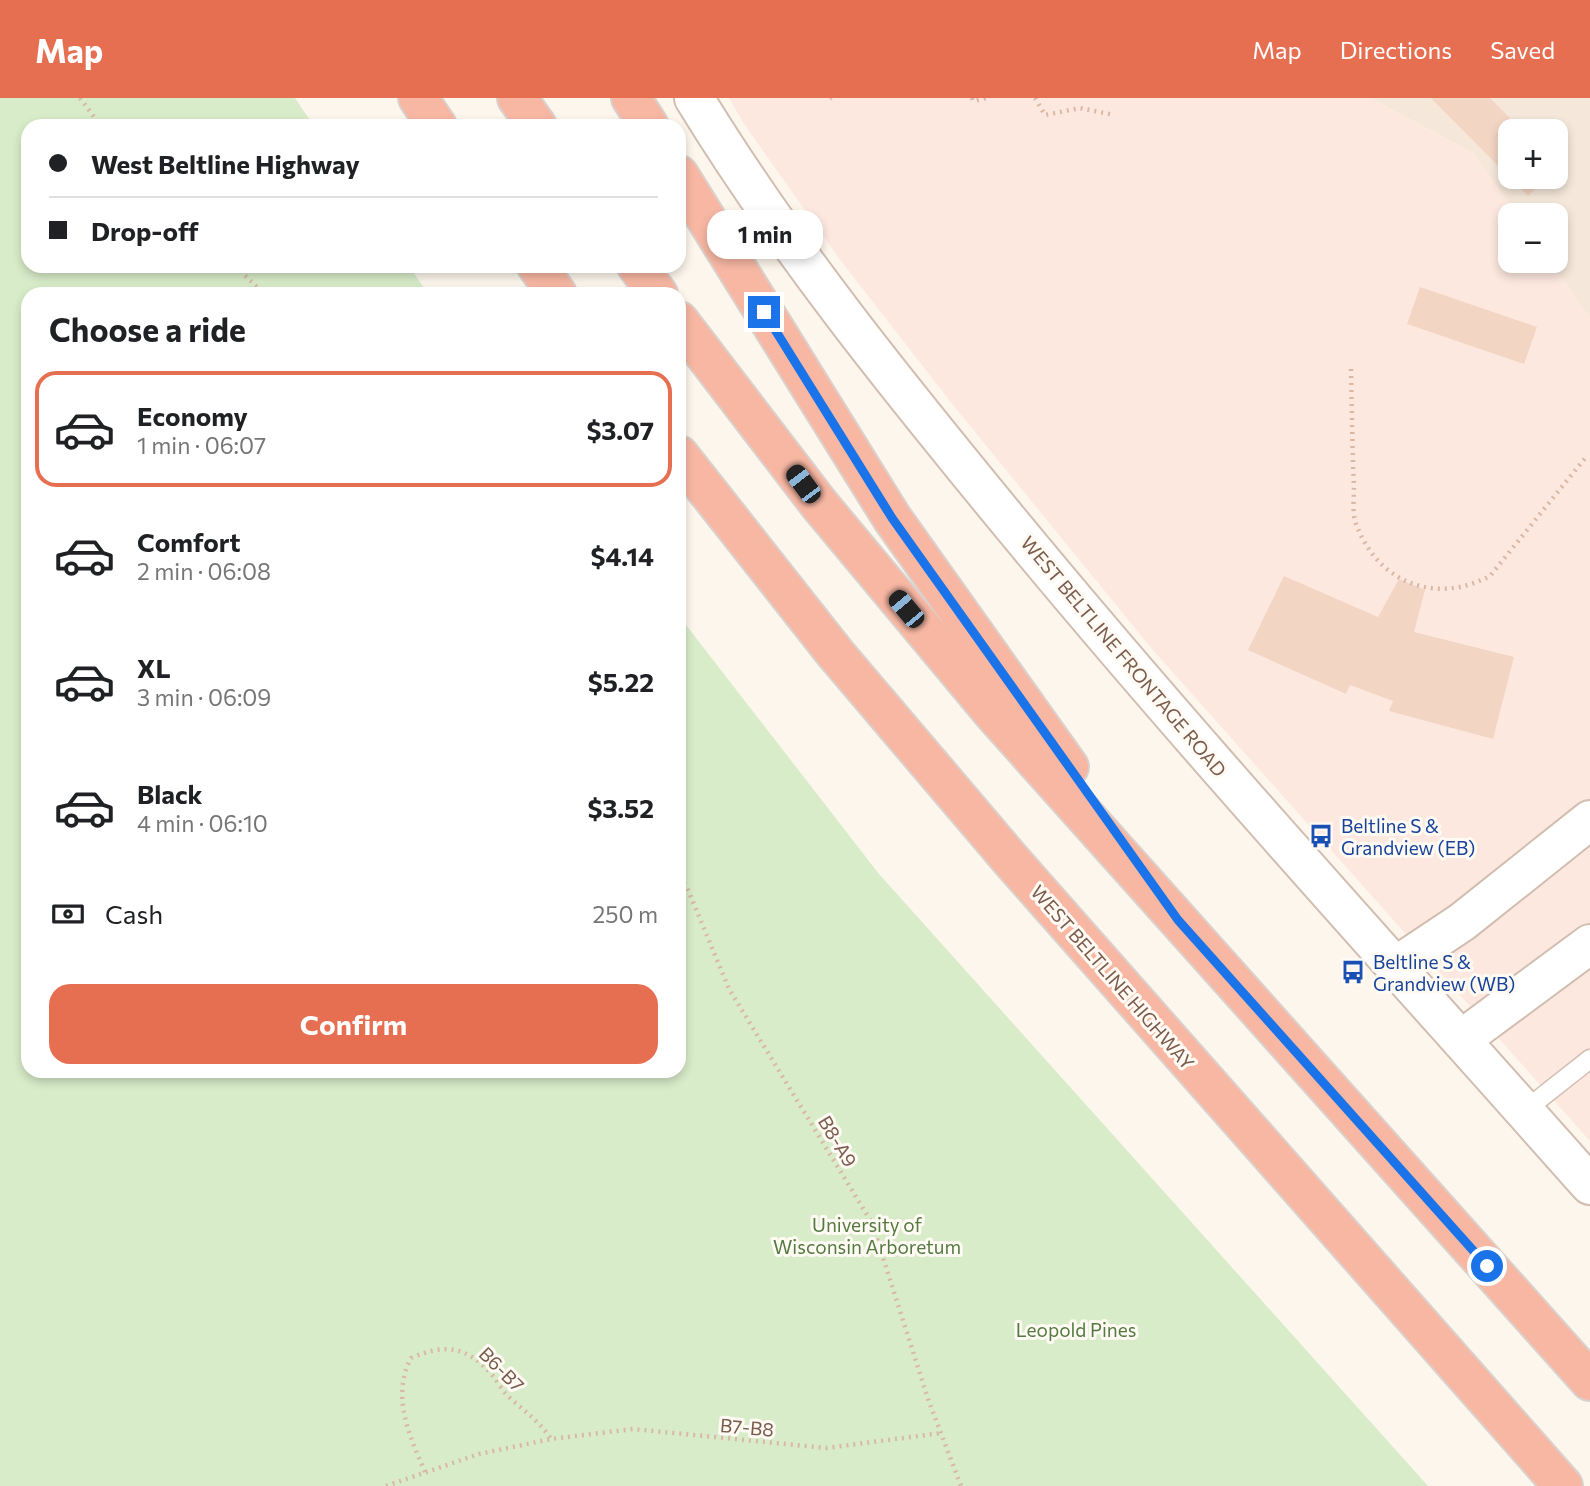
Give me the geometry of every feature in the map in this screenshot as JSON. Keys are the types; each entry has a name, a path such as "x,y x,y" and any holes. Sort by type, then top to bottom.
{"highway":[{"path":"418,98 432,119"},
{"path":"517,98 532,119"},
{"path":"631,98 644,119"},
{"path":"686,186 892,518 1178,920"},
{"path":"642,273 654,287"},
{"path":"686,330 819,504 967,683 1590,1381"},
{"name":"WEST BELTLINE HIGHWAY","path":"686,464 835,653 1010,859 1563,1486"}],"street":[{"name":"WEST BELTLINE FRONTAGE ROAD","path":"694,98 796,250 954,455 1173,717 1590,1185"},
{"path":"1396,966 1471,914 1590,820"},
{"path":"1462,1040 1590,944"}],"lane":[{"path":"1524,1111 1590,1059"}],"path":[{"path":"80,98 96,119"},
{"path":"972,98 973,101 986,98"},
{"path":"1035,98 1045,115 1080,108 1114,114"},
{"path":"242,273 257,287"},
{"path":"1351,369 1355,522 1370,550 1388,572 1413,585 1440,589 1470,586 1490,576 1586,457"},
{"name":"B8-A9","path":"686,885 729,989 872,1223 928,1399 961,1486"},
{"name":"B6-B7","path":"425,1472 405,1424 402,1376 411,1357 429,1350 450,1348 469,1354 492,1375 507,1395 541,1423 551,1439"},
{"name":"B7-B8","path":"551,1439 633,1429 826,1448 942,1433"},
{"path":"386,1486 479,1454 551,1439"}],"shaded area":[{"path":"729,98 1370,98 1473,153 1508,203 1498,203 1498,273 1558,273 1590,318 1590,1141 1152,649 953,405 841,261 744,124"},
{"path":"1370,98 1590,98 1590,318 1558,273 1568,273 1568,203 1508,203 1499,189 1568,189 1568,119 1498,119 1498,188 1473,153"}],"green space":[{"name":"University of Wisconsin Arboretum","path":"0,98 295,98 309,119 21,119 21,273 414,273 423,287 21,287 21,1078 686,1078 686,625 879,874 1428,1486 0,1486"}],"building":[{"path":"1431,98 1490,98 1511,119 1498,119 1498,166"},
{"path":"1521,189 1535,189 1528,196"},
{"path":"1420,287 1537,327 1524,364 1407,324"},
{"path":"1284,576 1378,617 1399,579 1425,590 1414,632 1514,657 1493,739 1389,711 1393,701 1350,685 1346,694 1248,650"}],"place":[{"name":"Beltline S & Grandview (EB)","path":"1321,836"},
{"name":"Beltline S & Grandview (WB)","path":"1353,972"}],"route":[{"path":"764,312 892,518 1178,920 1487,1266"}],"park label":[{"name":"Leopold Pines","path":"1076,1329"}]}
